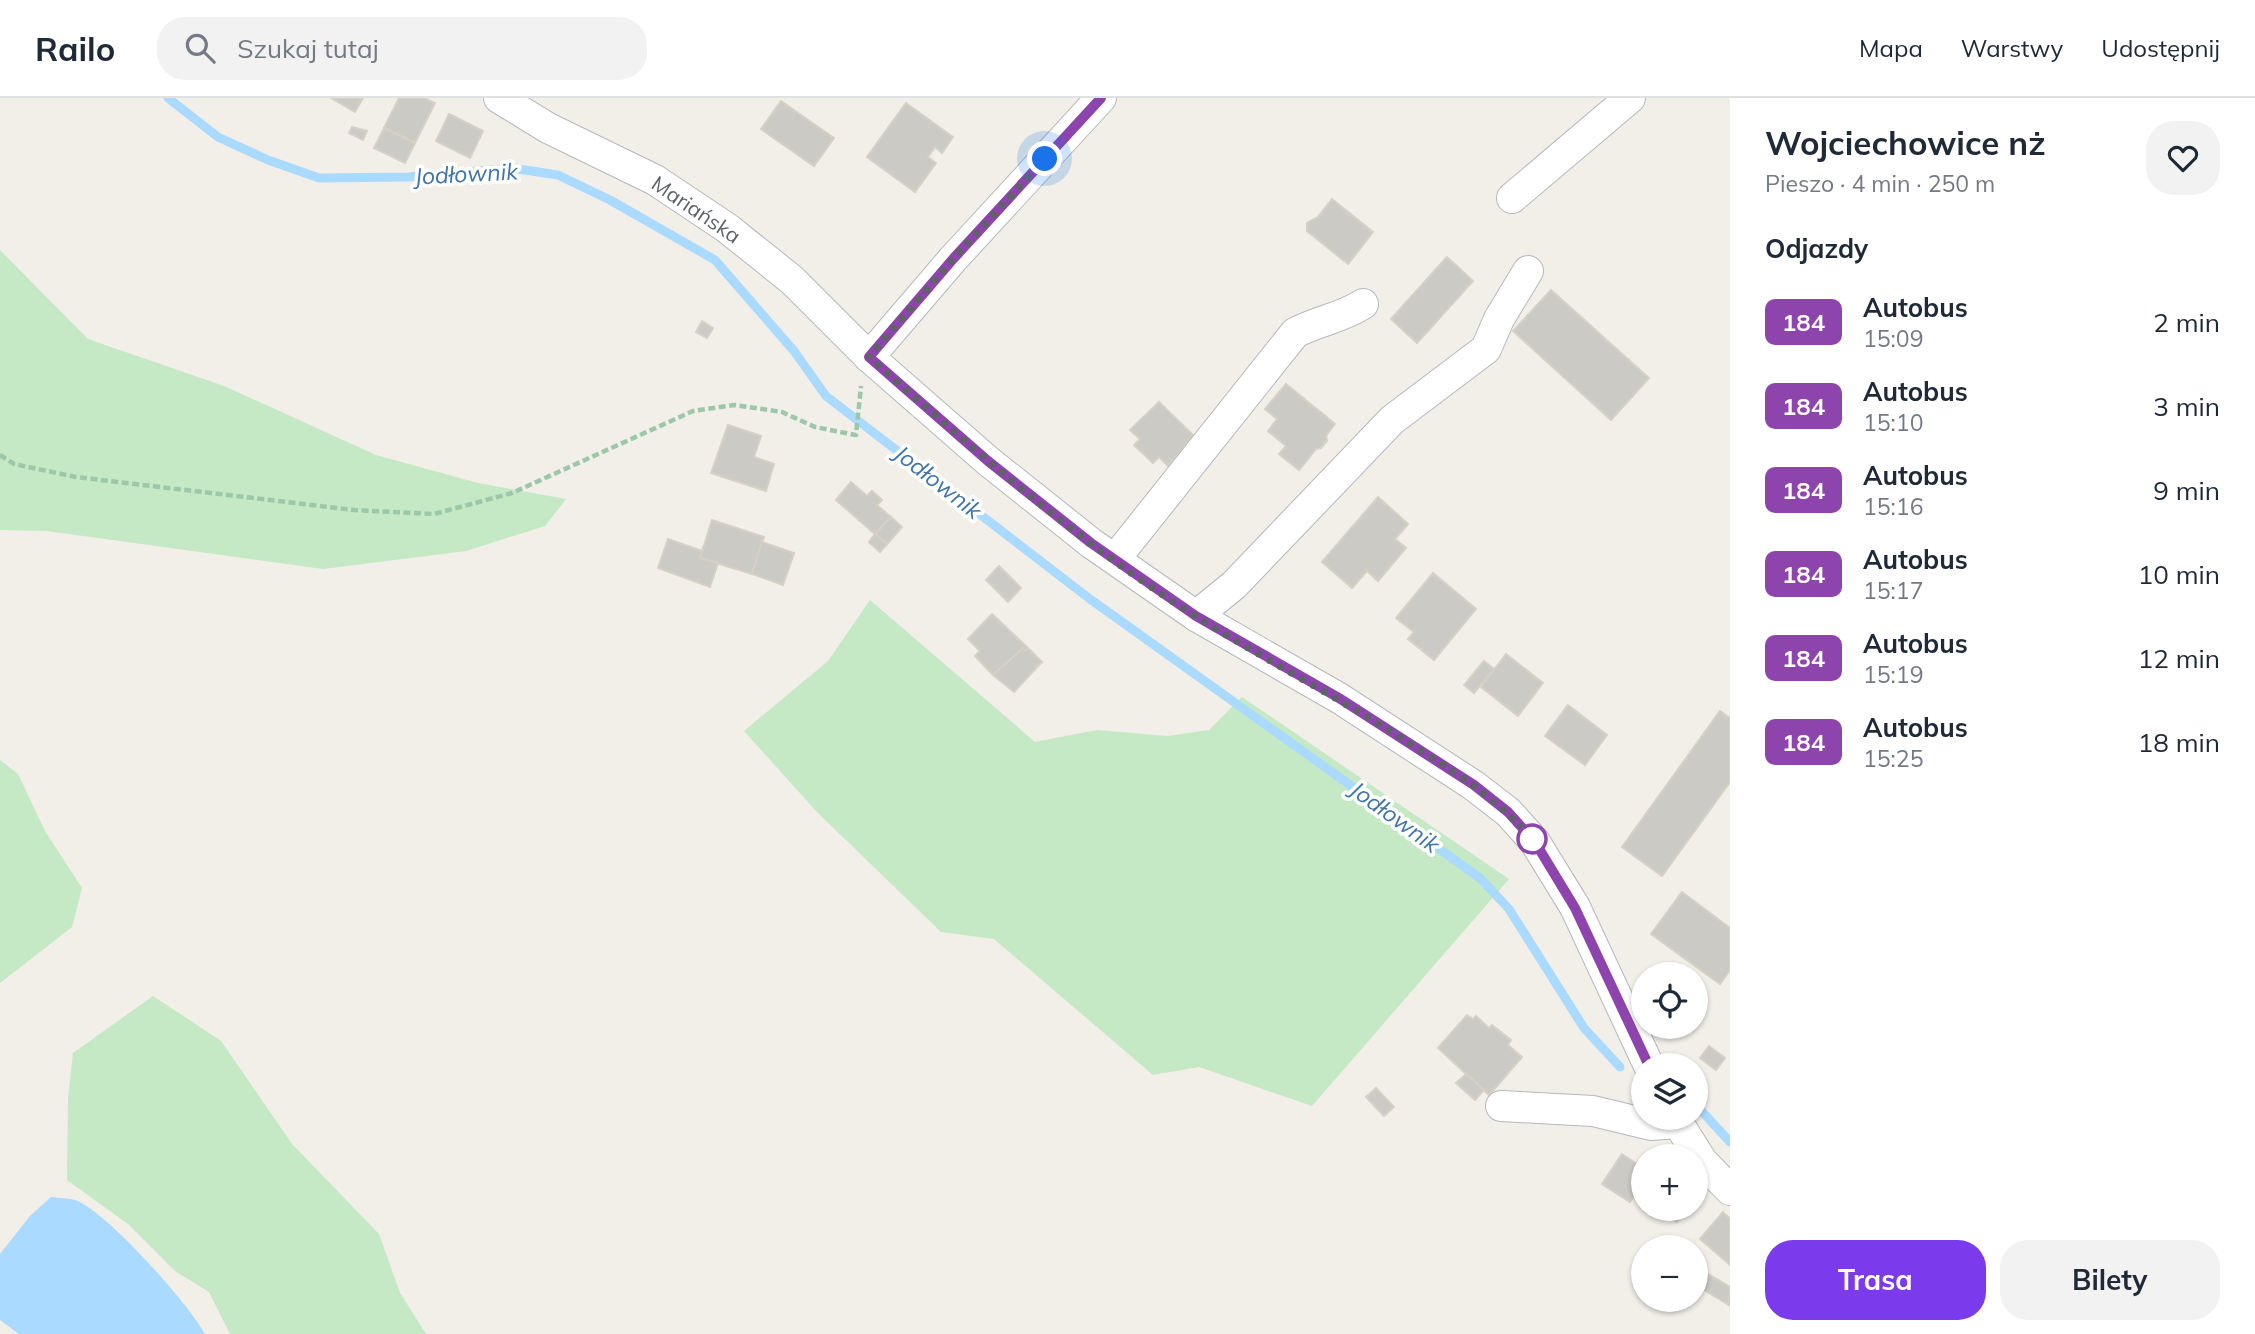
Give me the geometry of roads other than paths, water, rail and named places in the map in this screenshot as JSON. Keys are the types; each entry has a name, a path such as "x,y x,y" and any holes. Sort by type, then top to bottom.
{"street":[{"name":"Mariańska","path":"499,98 548,128 655,180 727,228 792,280 869,357 988,461 1115,559 1196,616 1339,698 1474,785 1508,812 1535,842 1575,908 1643,1053"},
{"path":"869,357 953,259 1101,98"},
{"path":"1512,198 1630,98"},
{"path":"1196,616 1234,585 1392,420 1486,349 1499,319 1528,271"},
{"path":"1115,559 1295,333 1307,326 1347,315 1363,304"},
{"path":"1501,1106 1592,1111 1631,1120"},
{"path":"1682,1130 1702,1161 1730,1190"}],"water":[{"path":"51,1197 78,1201 109,1224 166,1282 205,1334 19,1334 0,1320 0,1254 30,1216"}],"waterway":[{"name":"Jodłownik","path":"168,98 218,137 268,160 319,178 408,177 512,168 558,175 610,200 715,260 794,351 826,396 1090,599 1480,878 1509,909 1584,1028 1620,1067"},
{"name":"Jodłownik","path":"1708,1118 1730,1142"}]}
